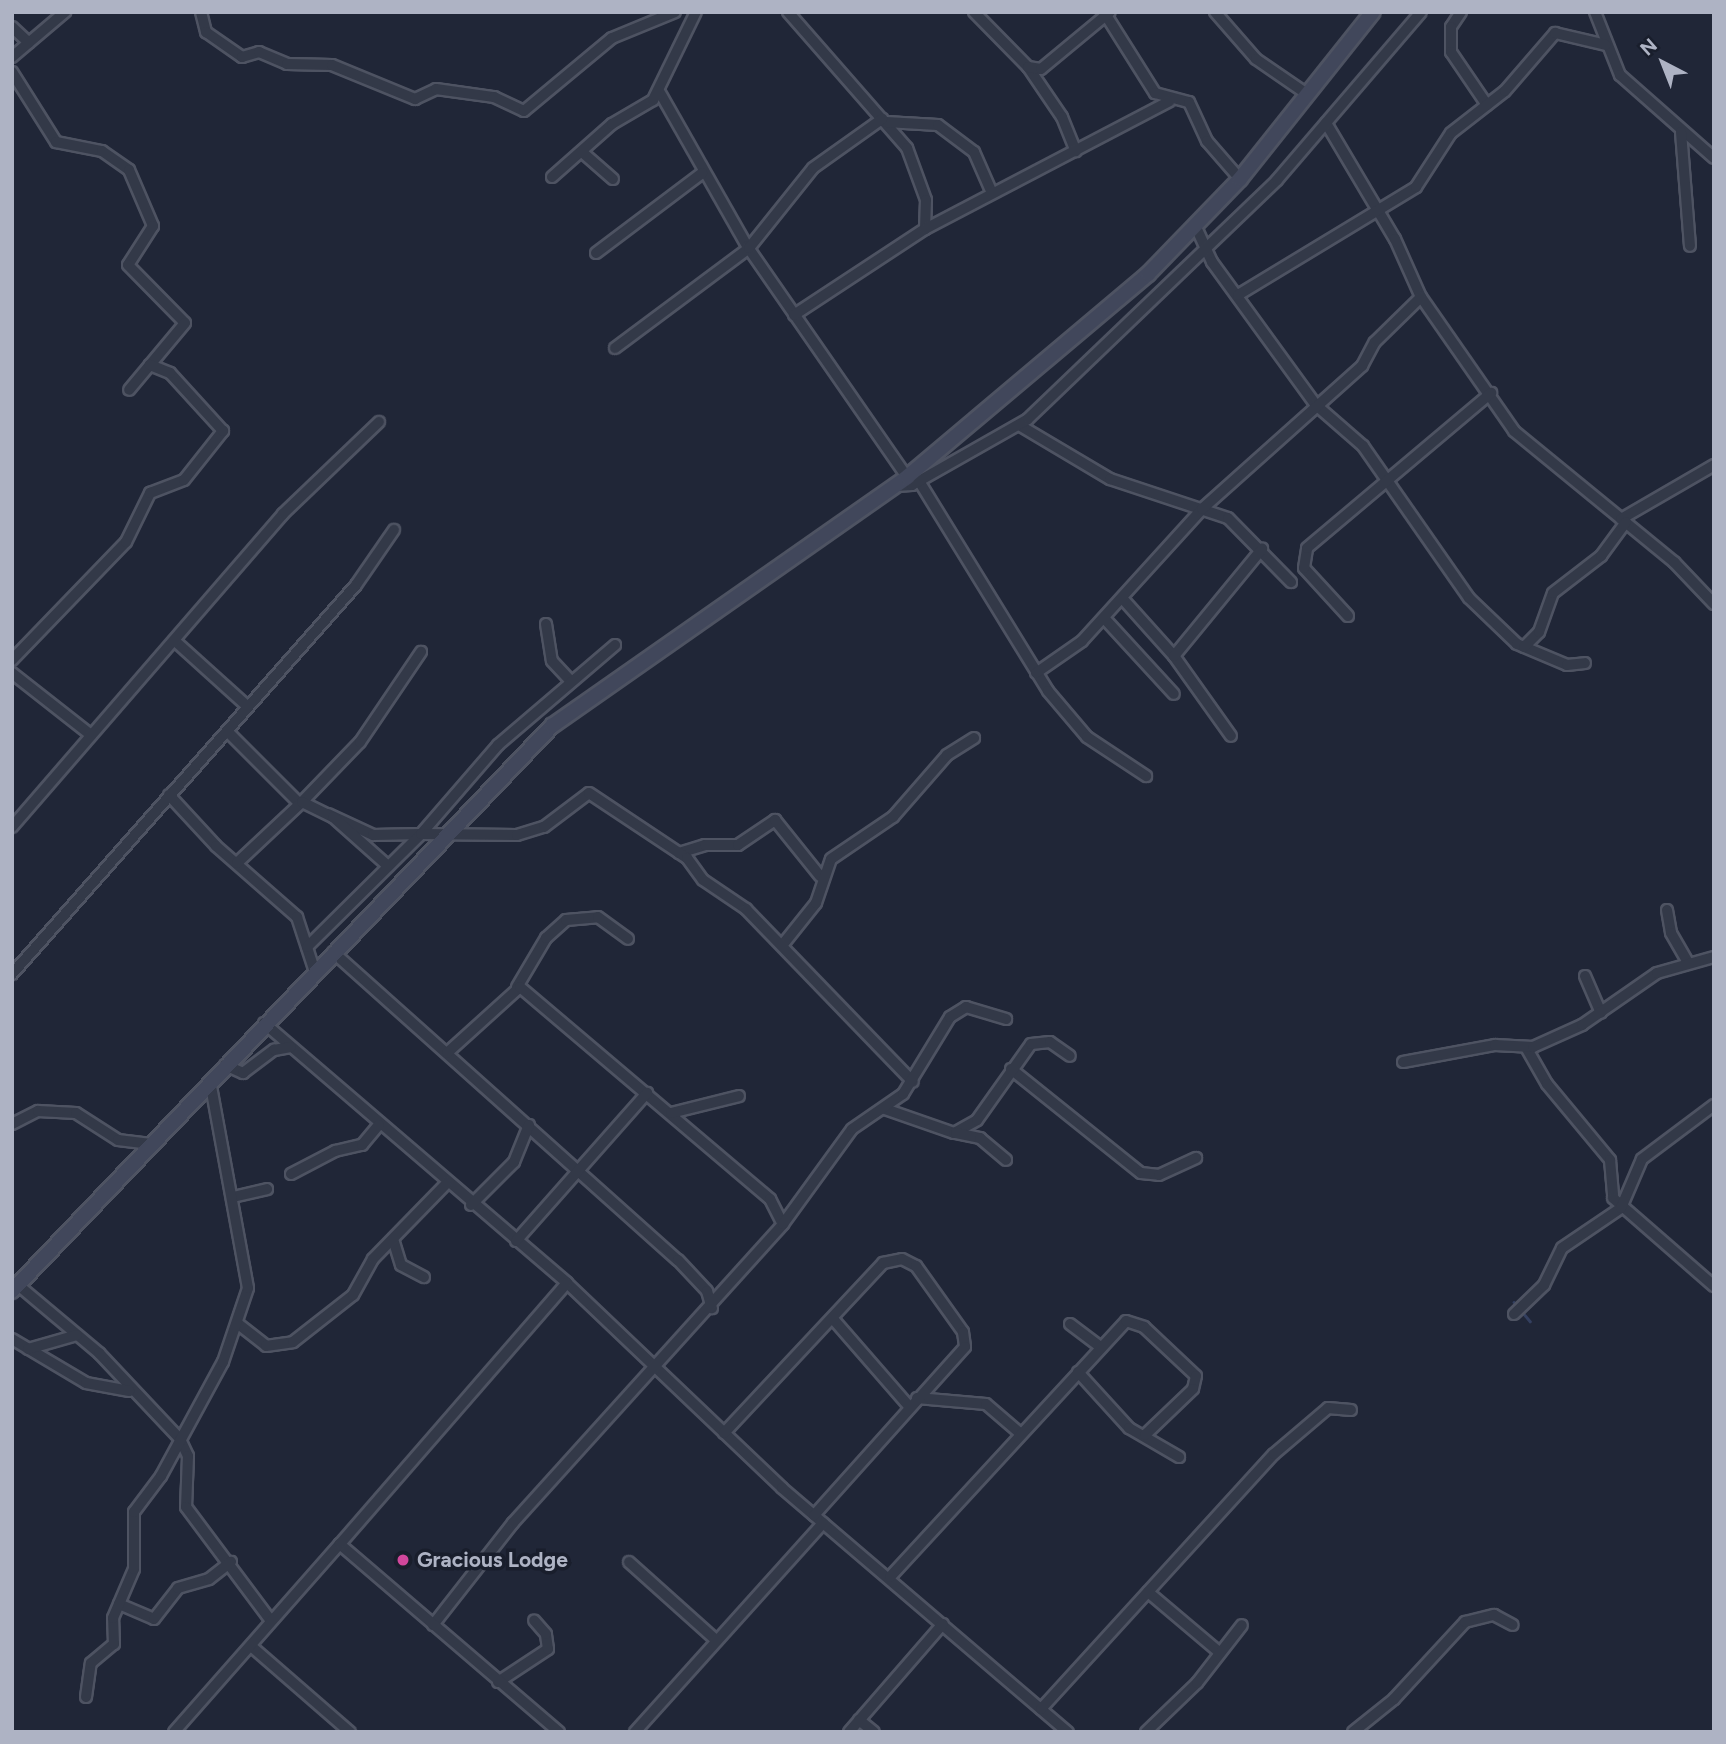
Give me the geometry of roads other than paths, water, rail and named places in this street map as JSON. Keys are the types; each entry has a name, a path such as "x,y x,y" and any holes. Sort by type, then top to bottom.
{"main road":[{"path":"15,1288 314,969 450,835 552,726 894,485 913,479 1148,274 1240,179 1373,12"}],"street":[{"path":"12,57 65,12"},
{"path":"201,12 206,32 242,57 259,52 287,64 332,65 415,99 436,89 494,97 524,111 612,37 675,12"},
{"path":"552,177 659,91 696,12"},
{"path":"788,12 907,148 923,190 925,229"},
{"path":"974,12 1028,67 1062,117 1076,151"},
{"path":"1215,12 1256,59 1307,94"},
{"path":"913,479 1019,425 1205,248 1326,123 1421,12"},
{"path":"1461,12 1451,27 1451,52 1487,105"},
{"path":"1595,12 1620,75 1681,132 1714,158"},
{"path":"1028,67 1041,69 1107,13 1155,93 1170,101 1189,102 1207,141 1240,179"},
{"path":"12,27 29,43"},
{"path":"1238,295 1416,187 1451,133 1487,105 1555,33 1606,45"},
{"path":"12,72 56,142 102,151 129,170 153,226 128,265 185,321 129,390"},
{"path":"659,91 702,173 748,248 913,479 1036,673 1087,737 1146,776"},
{"path":"794,315 925,229 1170,101"},
{"path":"615,348 748,248 813,168 884,120 938,125 974,152 992,193"},
{"path":"1326,123 1376,209 1421,297 1491,393 1514,431 1623,520 1714,604"},
{"path":"1681,132 1690,246"},
{"path":"582,152 613,179"},
{"path":"596,253 702,173"},
{"path":"1195,225 1205,248 1316,405 1363,446 1385,483 1469,598 1524,647 1574,667 1585,663"},
{"path":"1036,673 1104,618 1202,509 1362,366 1375,342 1421,297"},
{"path":"12,660 126,542 150,493 184,480 223,431 170,373 150,365"},
{"path":"1348,616 1311,580 1304,555 1318,536 1491,393"},
{"path":"12,827 283,514 380,422"},
{"path":"1019,425 1110,479 1228,518 1262,549 1291,582"},
{"path":"1524,647 1539,632 1553,593 1606,551 1623,520 1714,465"},
{"path":"12,974 356,585 394,530"},
{"path":"1174,656 1262,549"},
{"path":"1122,598 1174,656 1231,736"},
{"path":"1104,618 1174,694"},
{"path":"546,624 552,661 569,680"},
{"path":"175,641 248,707"},
{"path":"307,947 421,834 498,745 569,680 615,645"},
{"path":"237,863 360,742 421,652"},
{"path":"12,673 91,735"},
{"path":"228,732 300,802 373,835 421,834 493,839 536,830 589,793 679,853 784,943 802,971 913,1082"},
{"path":"784,943 816,903 820,876 831,859 893,817 947,755 974,738"},
{"path":"169,795 237,863 297,917 314,969"},
{"path":"328,814 388,866"},
{"path":"679,853 738,845 775,820 820,876"},
{"path":"1667,910 1671,933 1688,962"},
{"path":"447,1053 517,987 546,938 566,920 598,917 628,939"},
{"path":"334,952 678,1259 707,1291 712,1308"},
{"path":"1403,1062 1495,1045 1527,1049 1601,1013 1648,978 1688,962 1714,957"},
{"path":"1584,976 1601,1013"},
{"path":"517,987 671,1113 770,1199 783,1224"},
{"path":"433,1625 513,1523 653,1365 712,1308 783,1224 852,1129 885,1109 913,1082 954,1012 966,1007 1006,1019"},
{"path":"264,1023 446,1184 567,1283 814,1515 890,1577 1068,1732"},
{"path":"954,1133 977,1120 1011,1069 1037,1042 1070,1056"},
{"path":"225,1065 243,1073 274,1050 291,1047"},
{"path":"1527,1049 1547,1084 1610,1160 1608,1184 1621,1208 1714,1286"},
{"path":"1011,1069 1141,1173 1159,1175 1196,1158"},
{"path":"86,1697 91,1663 114,1644 119,1604 134,1569 134,1512 180,1439 237,1323 248,1288 210,1080"},
{"path":"516,1241 647,1093"},
{"path":"671,1113 739,1096"},
{"path":"1514,1314 1544,1285 1562,1248 1621,1208 1642,1159 1714,1105"},
{"path":"885,1109 954,1133 980,1138 1006,1160"},
{"path":"12,1124 38,1111 76,1113 118,1140 149,1144"},
{"path":"291,1174 335,1151 362,1145 379,1125"},
{"path":"471,1205 514,1162 529,1125"},
{"path":"237,1323 266,1346 293,1342 353,1295 373,1259 446,1184"},
{"path":"233,1197 267,1189"},
{"path":"393,1239 401,1265 424,1277"},
{"path":"724,1433 834,1320 883,1263 902,1259 916,1266 966,1338 958,1358 912,1402 814,1515"},
{"path":"174,1732 567,1283"},
{"path":"15,1288 77,1335 180,1439 189,1464 184,1502 231,1562 271,1621"},
{"path":"834,1320 912,1402 986,1404 1021,1434"},
{"path":"890,1577 1121,1324 1135,1322 1196,1376 1193,1389 1145,1435"},
{"path":"1070,1324 1101,1347"},
{"path":"28,1349 77,1335"},
{"path":"12,1339 86,1383 130,1391"},
{"path":"1078,1372 1121,1421 1179,1457"},
{"path":"1041,1709 1275,1454 1328,1408 1351,1410"},
{"path":"635,1732 823,1523"},
{"path":"340,1544 559,1732"},
{"path":"119,1604 154,1619 178,1588 209,1579 231,1562"},
{"path":"629,1562 716,1640"},
{"path":"1147,1592 1165,1601 1219,1652"},
{"path":"1353,1732 1394,1699 1465,1622 1494,1615 1513,1625"},
{"path":"498,1682 548,1649 546,1634 534,1620"},
{"path":"849,1732 943,1625"},
{"path":"1146,1732 1242,1625"},
{"path":"251,1646 350,1732"},
{"path":"859,1720 874,1732"}],"waterway":[{"path":"1514,1302 1530,1321"}],"place":[{"name":"Gracious Lodge","path":"403,1560"}]}
